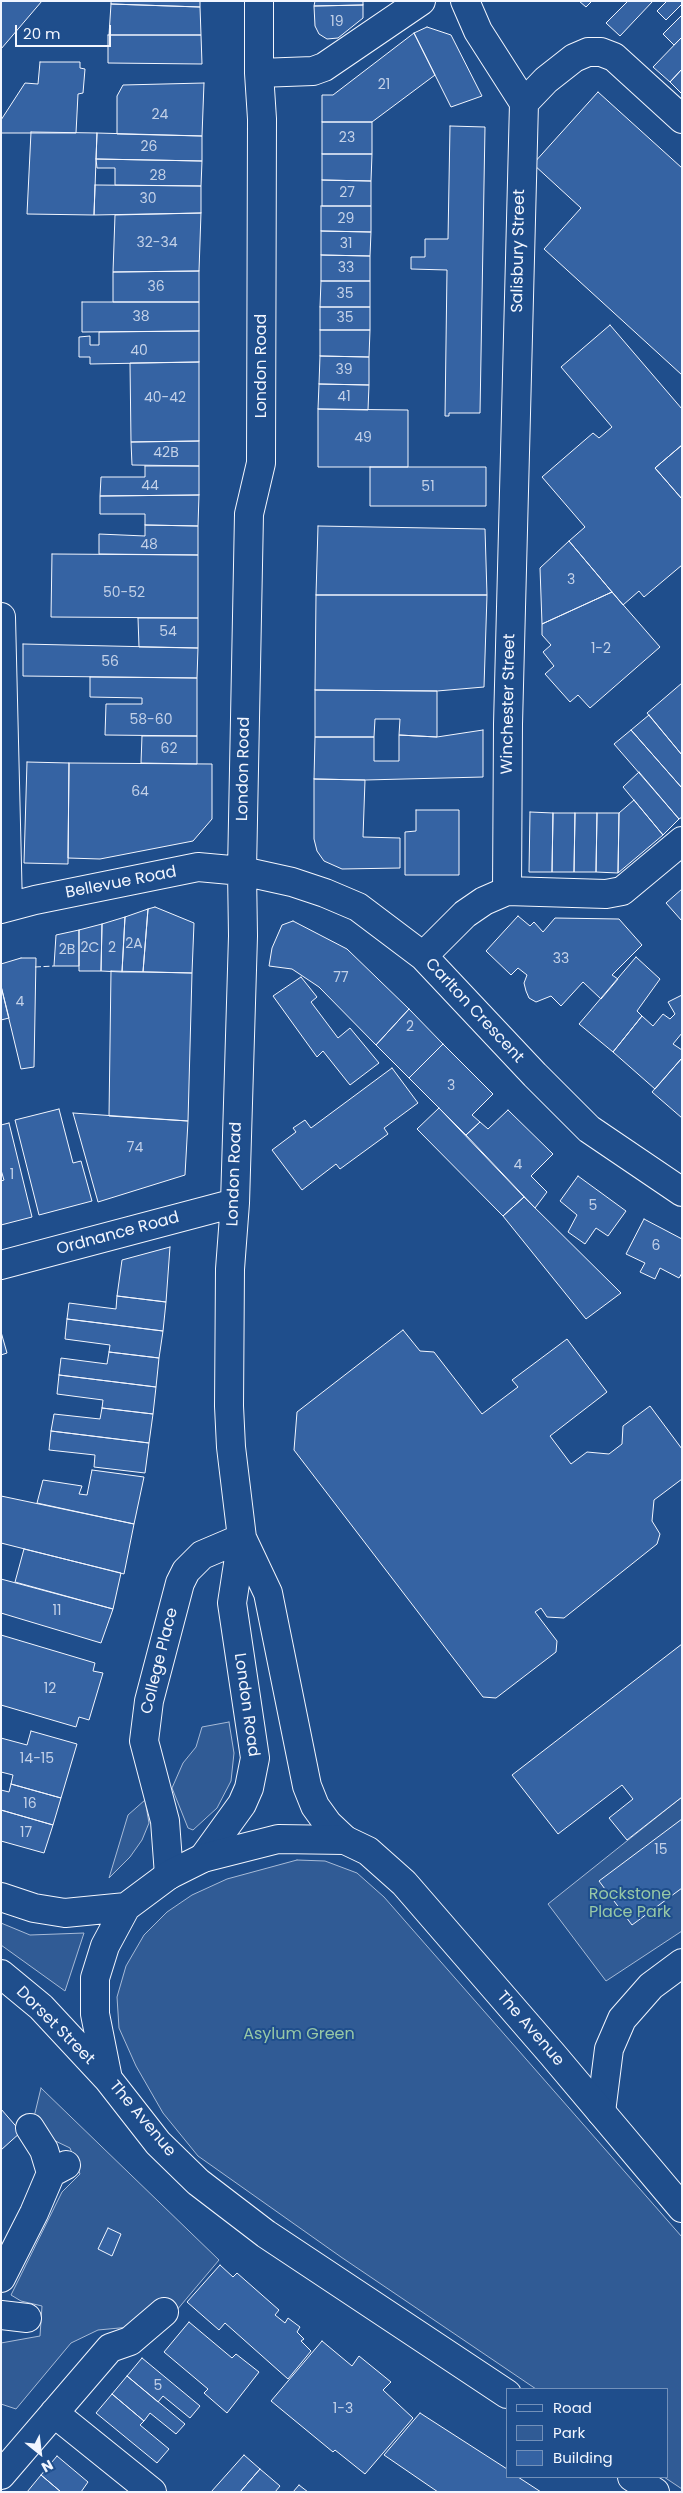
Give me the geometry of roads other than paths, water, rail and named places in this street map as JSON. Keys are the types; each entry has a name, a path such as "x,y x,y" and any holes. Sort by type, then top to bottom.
{"street":[{"name":"London Road","path":"203,1858 242,1804 253,1773 254,1758 232,1603 242,1538 230,1439 229,1406 230,1269 235,1203 243,936 242,871 249,514 261,463 262,119 259,73 259,1"},
{"path":"259,73 313,71 324,67 421,1"},
{"path":"466,1 478,31 524,102 546,80 574,58 588,52 601,52 614,57 682,120"},
{"name":"Salisbury Street","path":"513,516 524,102"},
{"name":"Winchester Street","path":"507,891 508,724 513,516"},
{"path":"1,617 4,908"},
{"path":"423,956 465,914 484,901 507,891 606,894 622,890 682,841"},
{"name":"Bellevue Road","path":"4,908 198,868 242,871"},
{"name":"Carlton Crescent","path":"242,871 292,882 358,907 423,956 534,1075 589,1129 682,1192"},
{"name":"Ordnance Road","path":"1,1265 235,1203"},
{"name":"London Road","path":"242,1538 268,1593 307,1786 315,1806 328,1824 345,1840"},
{"name":"College Place","path":"169,1875 165,1821 144,1741 145,1721 180,1583 193,1562 202,1555 242,1538"},
{"name":"The Avenue","path":"506,2393 266,2234 198,2182 158,2143 108,2080 95,2014 95,1978 105,1946 126,1907 169,1875 203,1858 278,1839 345,1840 368,1852 404,1883 682,2208"},
{"path":"1,1897 34,1908 65,1912 126,1907"},
{"path":"600,2112 606,2063 614,2034 629,2010 651,1986 682,1963"},
{"name":"Dorset Street","path":"1,1974 41,2007 108,2080"},
{"path":"1,2278 58,2169 30,2128"},
{"path":"1,2475 110,2348 130,2340 164,2312"},
{"path":"54,2413 152,2492"},
{"path":"634,2478 655,2492"}],"park label":[{"name":"Rockstone Place Park","path":"630,1904"},
{"name":"Asylum Green","path":"299,2035"}]}
